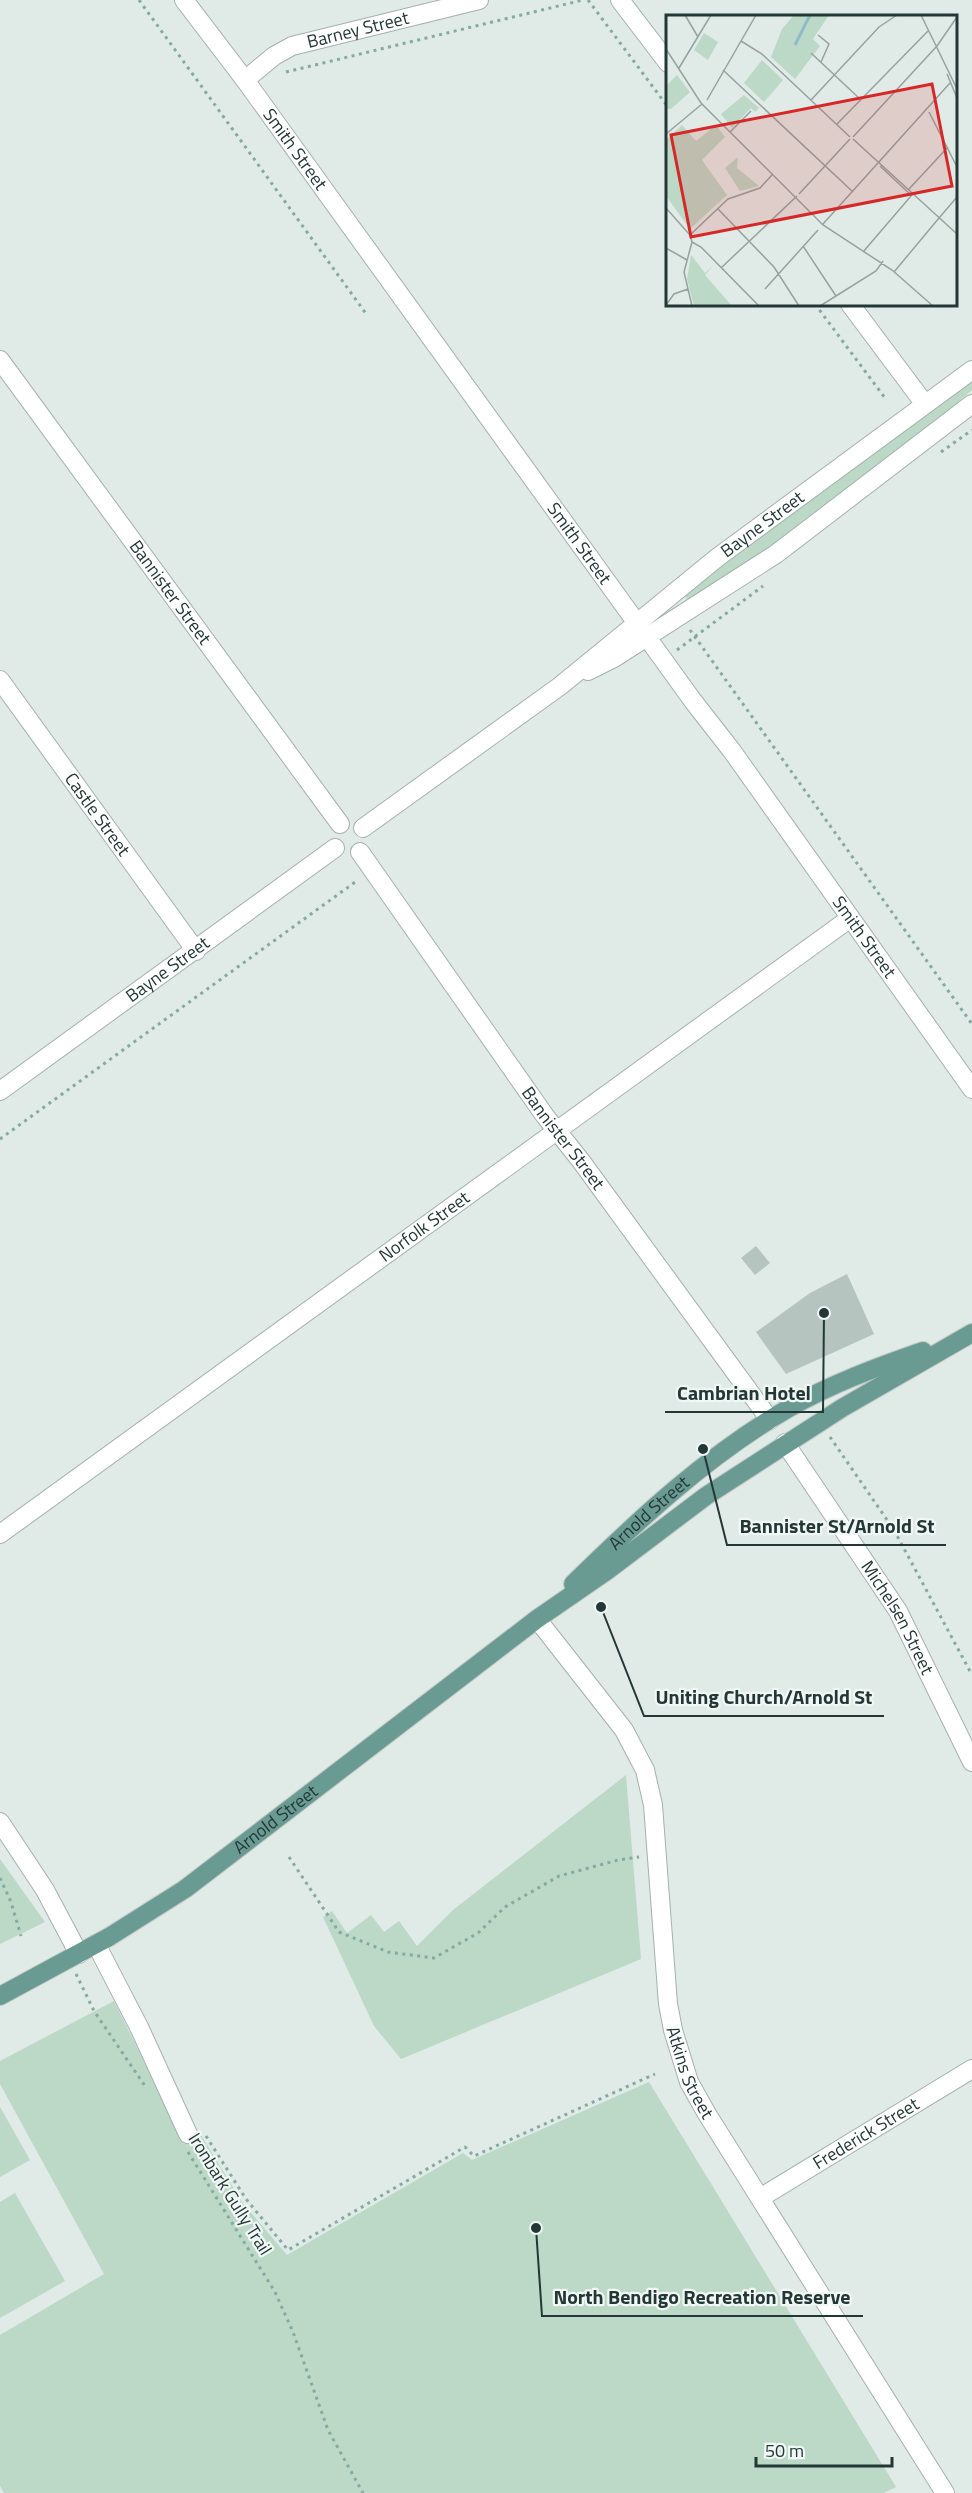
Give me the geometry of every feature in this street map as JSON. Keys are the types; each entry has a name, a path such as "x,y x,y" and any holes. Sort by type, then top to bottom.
{"main road":[{"name":"Arnold Street","path":"537,1619 641,1520 703,1468 770,1420 844,1380 971,1334"},
{"name":"Arnold Street","path":"0,1996 160,1906 214,1868 537,1619 608,1570 706,1496 785,1443 971,1334"},
{"name":"Michelsen Street","path":"770,1420 785,1443"}],"street":[{"name":"Smith Street","path":"184,0 245,80 732,751 849,920 972,1089"},
{"name":"Barney Street","path":"245,80 274,56 292,46 479,0"},
{"path":"620,0 666,60"},
{"path":"851,306 924,403"},
{"name":"Bannister Street","path":"0,360 340,824"},
{"name":"Bayne Street","path":"363,828 560,686 614,658 718,557 924,403 972,370"},
{"name":"Bayne Street","path":"642,630 776,554 972,404"},
{"name":"Castle Street","path":"3,691 196,951"},
{"path":"355,822 363,828 367,841 360,852 348,856 335,848 333,835 340,824 355,822"},
{"name":"Bayne Street","path":"0,1091 335,848"},
{"name":"Bannister Street","path":"360,852 556,1130 770,1420"},
{"name":"Norfolk Street","path":"0,1534 849,920"},
{"name":"Michelsen Street","path":"785,1443 898,1611 950,1712 972,1762"},
{"name":"Atkins Street","path":"537,1619 624,1730 640,1756 650,1787 668,2004 678,2051 689,2082 945,2493"},
{"path":"0,1822 40,1882 73,1957"},
{"path":"96,1944 192,2137"},
{"name":"Frederick Street","path":"760,2198 972,2069"}],"path":[{"path":"139,0 367,315"},
{"path":"286,72 583,0"},
{"path":"588,0 666,104"},
{"path":"816,306 885,398"},
{"path":"684,622 972,1024"},
{"path":"0,1139 361,878"},
{"path":"826,1433 894,1530 972,1675"},
{"path":"289,1857 339,1932 388,1952 434,1958 478,1933 505,1906 559,1876 618,1860 656,1855"},
{"path":"0,1878 11,1902 21,1936"},
{"path":"73,1957 94,2011 145,2087"},
{"path":"192,2137 288,2250 465,2147 474,2156 655,2074"},
{"name":"Ironbark Gully Trail","path":"192,2137 275,2292 293,2332 328,2430 363,2493"}],"green space":[{"path":"972,378 972,390 904,447 798,527 689,602 683,594"},
{"path":"626,1775 641,1959 401,2059 374,2026 323,1917 332,1911 347,1933 371,1915 384,1932 399,1921 417,1946 453,1910"},
{"path":"0,1859 45,1922 0,1944"},
{"path":"114,2001 184,2142 201,2135 242,2202 287,2255 463,2153 472,2160 649,2082 896,2487 884,2493 4,2493 0,2486 0,2335 104,2274 0,2084 0,2061"},
{"path":"0,2107 30,2160 0,2177"},
{"path":"15,2193 65,2281 0,2318 0,2202"}],"building":[{"path":"756,1246 770,1263 755,1275 741,1258"},
{"path":"847,1274 874,1334 786,1374 756,1332 810,1293"}],"place":[{"name":"Cambrian Hotel","path":"824,1313"},
{"name":"Bannister St/Arnold St","path":"703,1449"},
{"name":"Uniting Church/Arnold St","path":"601,1607"},
{"name":"North Bendigo Recreation Reserve","path":"536,2228"}]}
